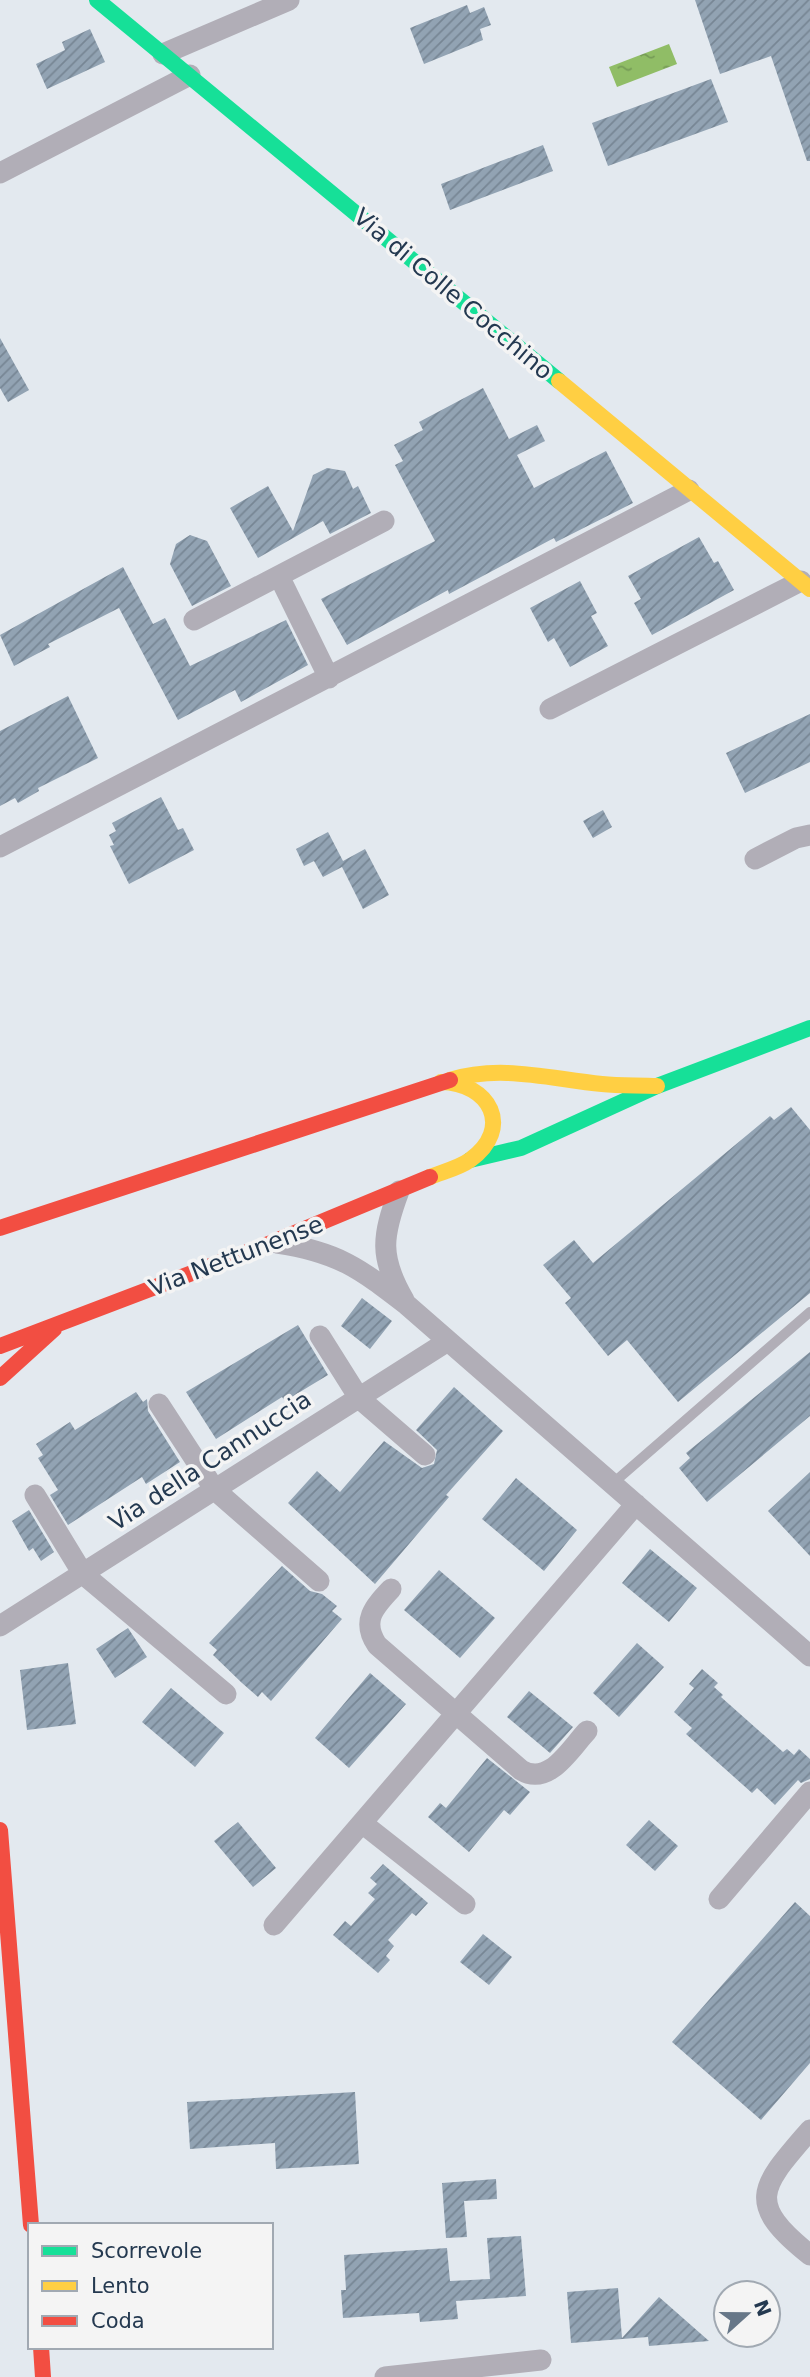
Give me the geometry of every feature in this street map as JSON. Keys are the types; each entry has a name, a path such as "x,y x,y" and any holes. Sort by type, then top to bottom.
{"main road":[{"name":"Via di Colle Cocchino","path":"97,0 805,585"},
{"name":"Via Nettunense","path":"0,1346 271,1243 470,1160 521,1148 657,1086 810,1028"},
{"name":"Via Nettunense","path":"0,1228 441,1082 479,1072 510,1071 603,1084 657,1086"},
{"name":"Via Nettunense","path":"441,1082 461,1083 475,1090 494,1115 492,1136 470,1160"},
{"path":"0,1378 27,1351 62,1323"},
{"path":"0,1830 7,2016 31,2223"},
{"path":"41,2349 43,2377"}],"street":[{"path":"163,54 289,0"},
{"path":"0,173 190,75"},
{"path":"0,847 689,490"},
{"path":"194,620 384,521"},
{"path":"279,576 329,678"},
{"path":"550,709 805,585"},
{"path":"755,859 810,835"},
{"path":"399,1191 386,1227 385,1254 407,1305"},
{"path":"271,1243 322,1251 339,1257 407,1305 810,1656"},
{"path":"320,1336 359,1398 425,1455"},
{"name":"Via della Cannuccia","path":"0,1626 448,1341"},
{"path":"159,1404 215,1490 319,1581"},
{"path":"35,1496 83,1574 226,1694"},
{"path":"274,1925 636,1504"},
{"path":"391,1589 370,1615 369,1627 373,1639 521,1770 532,1775 553,1768 587,1731"},
{"path":"719,1899 810,1793"},
{"path":"362,1822 466,1905"},
{"path":"810,2130 774,2172 766,2196 776,2226 810,2255"},
{"path":"385,2377 541,2360"}],"lane":[{"path":"612,1484 810,1312"}],"water":[{"path":"669,44 677,64 617,87 609,67"}],"building":[{"path":"695,0 810,0 810,161 807,161 771,56 720,74"},
{"path":"467,5 470,13 484,7 491,25 480,29 483,40 424,64 410,28"},
{"path":"90,29 105,62 47,89 36,64 65,50 62,42"},
{"path":"711,79 728,122 608,166 592,123"},
{"path":"543,145 553,171 450,210 441,184"},
{"path":"0,338 29,390 8,402 0,388"},
{"path":"483,388 509,439 537,425 545,441 517,455 534,488 606,451 633,503 556,542 554,538 449,594 448,590 347,645 321,599 435,541 395,465 403,461 394,445 423,430 419,422"},
{"path":"327,468 345,471 353,489 358,486 371,513 330,534 323,521 258,558 230,508 268,486 293,531 313,475"},
{"path":"190,535 207,541 231,586 192,606 170,564 176,544"},
{"path":"699,537 714,563 718,561 734,590 652,635 634,603 641,599 628,576"},
{"path":"123,567 153,624 165,618 190,666 286,620 308,665 241,702 235,690 178,720 119,608 48,644 50,647 14,666 0,635"},
{"path":"580,581 597,613 591,616 608,646 570,667 554,638 548,642 530,608"},
{"path":"68,696 98,758 38,788 39,791 18,803 15,798 0,806 0,731"},
{"path":"810,714 810,762 745,793 726,753"},
{"path":"161,797 178,830 183,828 194,850 129,884 110,846 114,845 109,835 116,831 112,823"},
{"path":"603,810 612,827 593,838 583,821"},
{"path":"328,832 343,861 365,849 389,895 363,909 342,867 323,877 314,861 304,866 296,849"},
{"path":"791,1107 810,1130 810,1293 678,1402 627,1340 608,1356 565,1303 571,1298 543,1265 574,1240 593,1263 770,1116 774,1120"},
{"path":"362,1298 392,1321 370,1349 341,1326"},
{"path":"298,1325 328,1375 285,1401 282,1397 216,1439 186,1392"},
{"path":"810,1352 810,1416 707,1502 679,1468 690,1458 686,1453"},
{"path":"454,1387 503,1431 446,1495 449,1497 375,1584 288,1503 317,1471 340,1492 384,1441 422,1468 434,1464 437,1450 416,1430"},
{"path":"136,1392 143,1402 147,1399 148,1411 180,1462 146,1484 142,1477 68,1525 50,1495 58,1490 38,1458 43,1455 36,1444 70,1422 75,1430"},
{"path":"810,1472 810,1556 768,1511"},
{"path":"516,1478 577,1530 544,1571 482,1519"},
{"path":"29,1510 54,1552 41,1561 33,1548 29,1551 12,1521"},
{"path":"650,1549 697,1588 669,1622 622,1583"},
{"path":"282,1566 310,1591 322,1594 337,1606 332,1611 342,1619 271,1701 262,1692 258,1697 242,1683 213,1655 217,1650 209,1643"},
{"path":"439,1570 495,1618 460,1658 404,1610"},
{"path":"128,1628 147,1657 115,1678 96,1649"},
{"path":"637,1643 664,1667 619,1717 593,1693"},
{"path":"68,1663 76,1724 27,1730 20,1670"},
{"path":"702,1669 718,1683 714,1687 723,1695 721,1697 783,1752 787,1749 794,1755 799,1749 810,1759 810,1779 801,1783 798,1780 775,1805 757,1788 752,1793 686,1734 692,1728 674,1712 694,1688 689,1684"},
{"path":"370,1673 406,1704 349,1768 315,1738"},
{"path":"171,1688 224,1733 195,1767 142,1722"},
{"path":"529,1691 573,1727 550,1753 507,1717"},
{"path":"487,1758 530,1792 510,1815 504,1810 469,1852 428,1817 440,1803 446,1808"},
{"path":"649,1820 678,1846 655,1871 626,1845"},
{"path":"238,1822 276,1868 253,1887 214,1841"},
{"path":"383,1864 428,1903 416,1916 412,1913 388,1940 394,1946 386,1956 390,1960 378,1973 333,1935 345,1921 351,1926 375,1899 368,1893 377,1884 370,1878"},
{"path":"795,1902 810,1916 810,2063 761,2120 672,2042"},
{"path":"483,1934 512,1957 489,1985 460,1962"},
{"path":"355,2092 359,2164 276,2169 275,2143 190,2149 187,2102"},
{"path":"496,2179 497,2199 464,2201 467,2237 446,2238 442,2183"},
{"path":"521,2236 526,2296 456,2301 458,2319 420,2322 419,2313 343,2318 341,2290 346,2290 344,2255 447,2248 450,2281 490,2279 487,2238"},
{"path":"618,2288 622,2338 659,2297 709,2341 649,2346 648,2337 571,2343 567,2292"}],"traffic: fast":[{"path":"97,0 559,381"},
{"path":"470,1160 521,1148 657,1086 810,1028"}],"traffic: slow":[{"path":"559,381 810,589"},
{"path":"450,1080 469,1075 507,1073 609,1085 657,1086"},
{"path":"430,1177 470,1160 483,1148 491,1134 493,1122 490,1109 472,1090 458,1084 441,1082"}],"traffic: jam":[{"path":"0,1228 450,1080"},
{"path":"0,1346 271,1243 430,1177"},
{"path":"0,1378 54,1329"},
{"path":"0,1830 31,2223"},
{"path":"41,2349 43,2377"}]}
